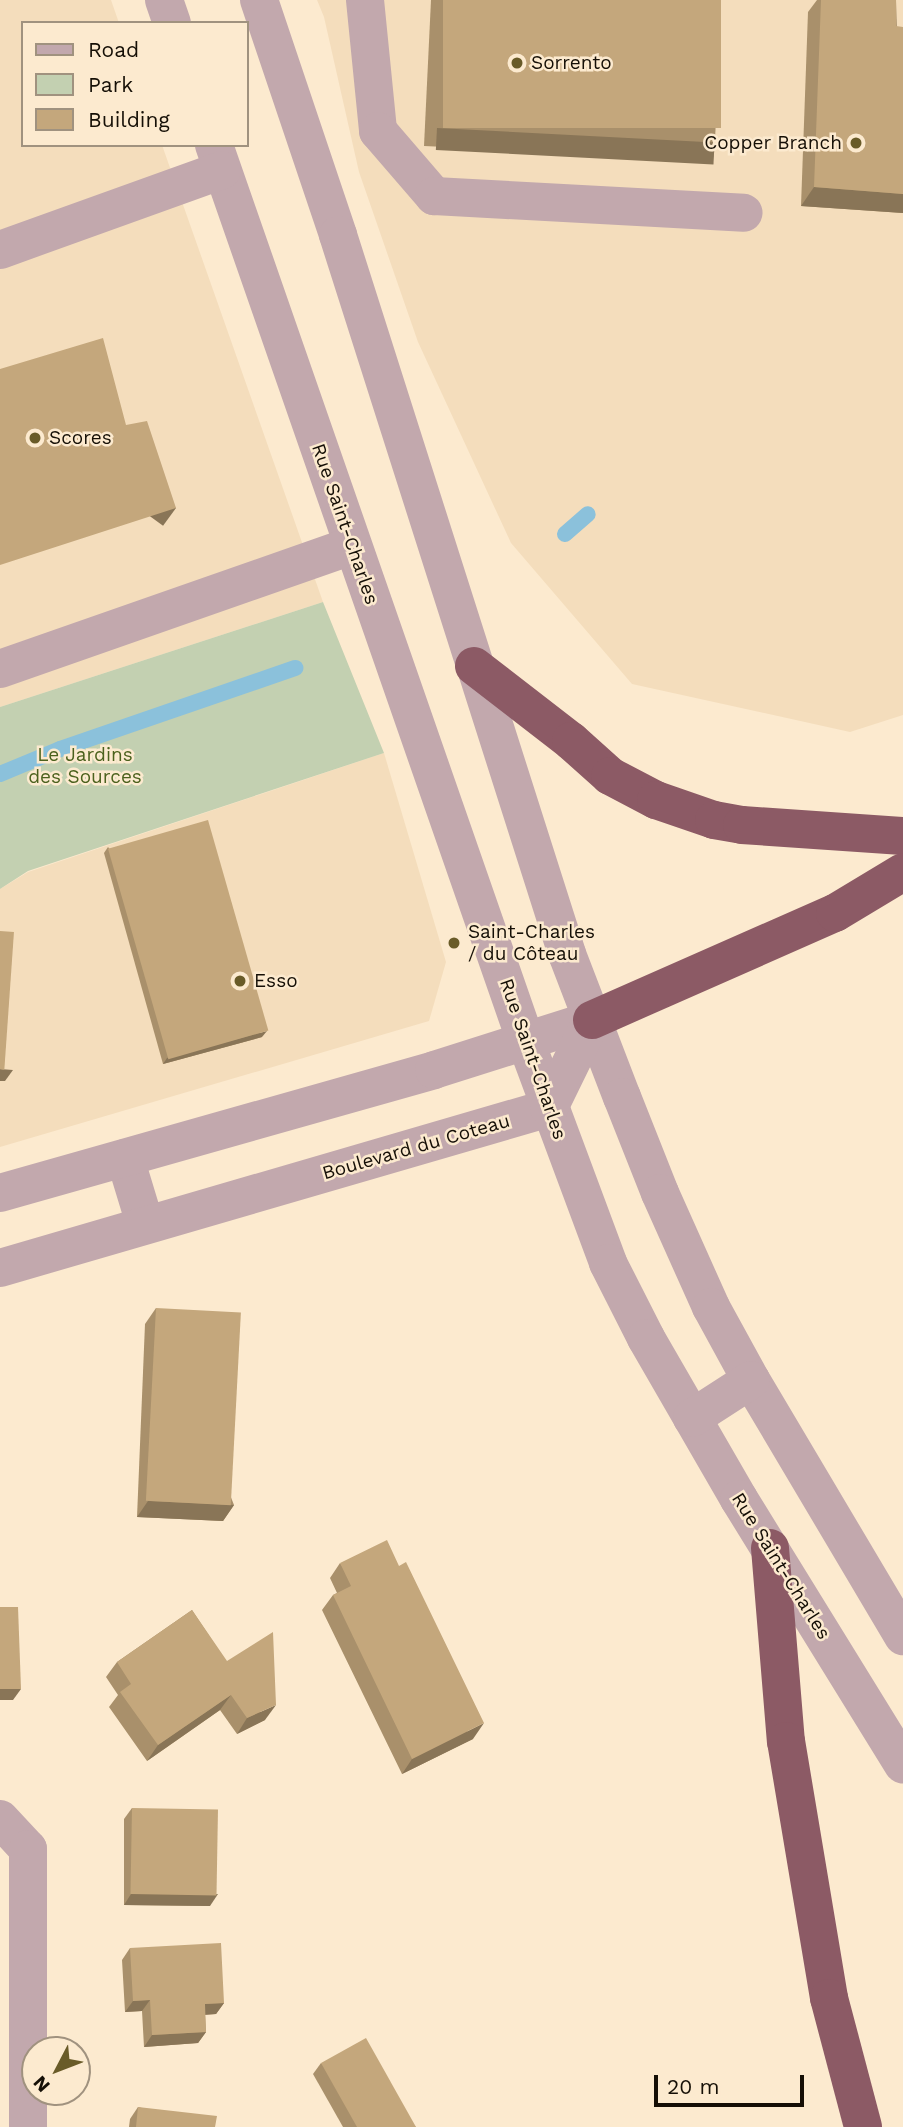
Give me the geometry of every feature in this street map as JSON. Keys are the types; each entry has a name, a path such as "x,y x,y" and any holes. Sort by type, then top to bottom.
{"highway":[{"path":"474,666 571,741 610,776 656,800 714,820 742,825 903,836"},
{"path":"592,1020 835,913 903,872"},
{"path":"770,1548 786,1741 829,1998 863,2127"}],"street":[{"path":"164,0 171,21"},
{"path":"259,0 338,235 566,954 682,1245 751,1380 903,1636"},
{"path":"365,0 378,131 434,196 744,213"},
{"path":"0,250 218,157"},
{"name":"Rue Saint-Charles","path":"218,157 549,1108 608,1263 692,1418 903,1765"},
{"path":"0,669 352,546"},
{"path":"0,1193 526,1042 592,1020"},
{"path":"549,1108 592,1020"},
{"name":"Boulevard du Coteau","path":"0,1268 549,1108"},
{"path":"125,1158 145,1224"},
{"path":"692,1418 751,1380"},
{"path":"0,1819 28,1849 28,2127"}],"shaded area":[{"path":"0,0 111,0 118,21 21,21 21,147 163,147 323,602 0,707"},
{"path":"317,0 903,0 903,715 850,732 632,684 511,543 418,342 359,172 324,17"},
{"path":"384,753 446,962 429,1021 0,1147 0,889 28,872"}],"green space":[{"name":"Le Jardins des Sources","path":"323,602 384,753 28,871 0,889 0,707"}],"building":[{"path":"443,0 721,0 721,128 443,128"},
{"path":"821,0 896,0 896,26 903,27 903,194 814,187"},
{"path":"103,338 126,425 147,421 176,508 0,565 0,369"},
{"path":"208,820 268,1031 168,1059 108,849"},
{"path":"0,931 14,932 4,1070 0,1069"},
{"path":"156,1308 241,1312 231,1505 146,1501"},
{"path":"387,1540 399,1566 406,1562 484,1723 412,1759 333,1595 351,1586 340,1563"},
{"path":"0,1607 18,1607 21,1689 0,1689"},
{"path":"192,1610 227,1661 273,1632 276,1705 247,1718 231,1695 158,1745 120,1692 131,1684 117,1662"},
{"path":"132,1808 218,1810 216,1895 130,1894"},
{"path":"221,1943 224,2003 205,2004 206,2032 152,2035 150,2000 133,2001 130,1948"},
{"path":"366,2038 416,2127 357,2127 321,2063"},
{"path":"138,2107 217,2116 215,2127 136,2127"}],"waterway":[{"path":"565,534 588,514"},
{"path":"0,774 60,749 295,668"}],"place":[{"name":"Sorrento","path":"517,63"},
{"name":"Copper Branch","path":"856,143"},
{"name":"Scores","path":"35,438"},
{"name":"Saint-Charles / du Côteau","path":"454,943"},
{"name":"Esso","path":"240,981"}]}
